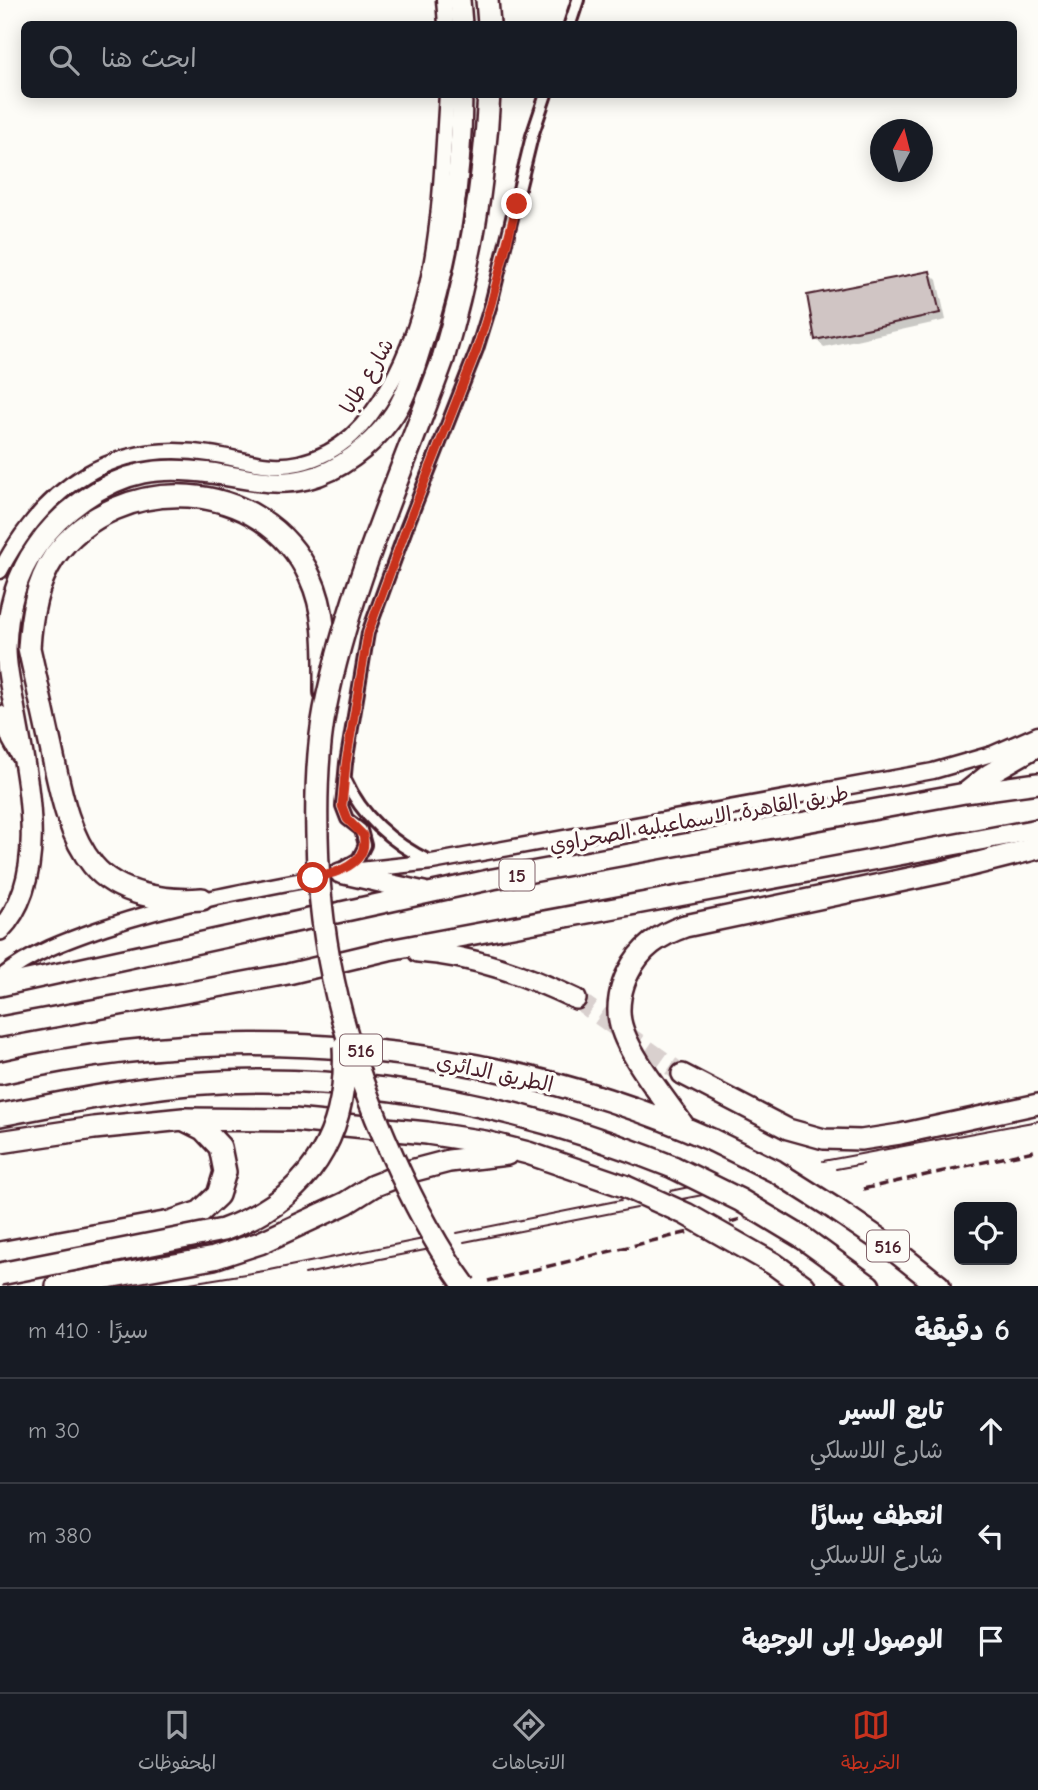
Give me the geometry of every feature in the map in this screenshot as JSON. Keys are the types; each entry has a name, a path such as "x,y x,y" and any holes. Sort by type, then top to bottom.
{"highway":[{"path":"460,0 462,21"},
{"path":"486,0 489,21"},
{"path":"0,930 18,902 28,878 31,850 24,765 6,650 9,611 21,573 44,537 69,511 119,481 142,473 175,469 257,482 281,483 308,479 354,456 374,439 391,419 404,397 426,329 447,217 459,173 462,98"},
{"path":"465,1286 429,1231 404,1181 381,1130 343,1026 324,937 317,879 317,765 325,709 363,566 422,420 443,359 467,271 478,215 489,98"},
{"path":"202,899 161,898 135,891 102,873 84,851 65,804 29,648 30,623 39,586 54,558 82,528 112,510 144,499 175,495 209,498 246,509 271,527 297,555 310,577 321,609 325,709"},
{"path":"965,793 989,774 1038,746"},
{"name":"طريق القاهرة, الاسماعيليه الصحراوي","path":"0,986 428,893 965,793 1038,783"},
{"path":"0,1027 288,974 389,950 1038,829"},
{"path":"684,1128 637,1059 620,1021 624,980 642,950 654,940 685,926 947,871 1038,848"},
{"path":"337,873 428,893"},
{"path":"389,950 438,953 486,962 532,978 576,999"},
{"path":"0,1275 223,1230 249,1221 274,1206 296,1187 328,1144 338,1115 343,1086 343,1026"},
{"name":"الطريق الدائري","path":"0,1073 72,1059 151,1050 272,1044 322,1046 421,1057 520,1076 635,1110 684,1128 775,1171 889,1246 939,1286"},
{"path":"682,1074 772,1122 824,1139 861,1140 900,1135 1038,1104"},
{"name":"الطريق الدائري","path":"0,1115 88,1098 187,1084 243,1082 353,1086 435,1097 517,1114 570,1129 673,1167 740,1200 803,1238 869,1286"},
{"path":"0,1142 94,1128 183,1119 294,1120 427,1133 528,1153 624,1186 696,1219 774,1264 804,1286"},
{"path":"0,1253 170,1222 200,1212 218,1195 225,1171 220,1147 203,1129 183,1119"},
{"path":"57,1286 214,1258 260,1243 346,1203 373,1186 411,1171 462,1159 528,1153"}],"street":[{"path":"444,0 446,21"},
{"path":"571,21 578,0"},
{"name":"شارع طابا","path":"0,571 16,540 42,509 91,471 120,459 151,452 182,450 272,466 296,464 320,457 341,446 360,430 374,411 409,349 447,217 447,98"},
{"path":"337,873 358,859 365,845 361,830 344,813 342,806 368,633 477,349 533,136 546,98"},
{"path":"0,713 10,740 24,765"},
{"path":"0,978 19,964 56,944 150,912 202,899 337,873 432,862 933,771 982,758 1038,734"},
{"path":"345,779 358,803 376,825 402,846 432,862"}],"building":[{"path":"930,271 940,313 815,340 807,295"}],"tunnel":[{"path":"576,999 682,1074"}],"tram line":[{"path":"823,1161 1038,1121"},
{"path":"836,1169 863,1164"},
{"path":"670,1191 694,1186"},
{"path":"682,1199 713,1193"},
{"path":"457,1233 621,1200"},
{"path":"464,1242 637,1208"},
{"path":"171,1286 270,1270 428,1238"},
{"path":"305,1274 435,1248"}],"railway":[{"path":"863,1189 1038,1150"},
{"path":"730,1222 748,1217"},
{"path":"488,1281 689,1232"}],"route":[{"path":"313,878 333,874 358,859 364,850 365,840 361,830 347,819 342,806 346,763 368,633 477,349 517,204"}]}
